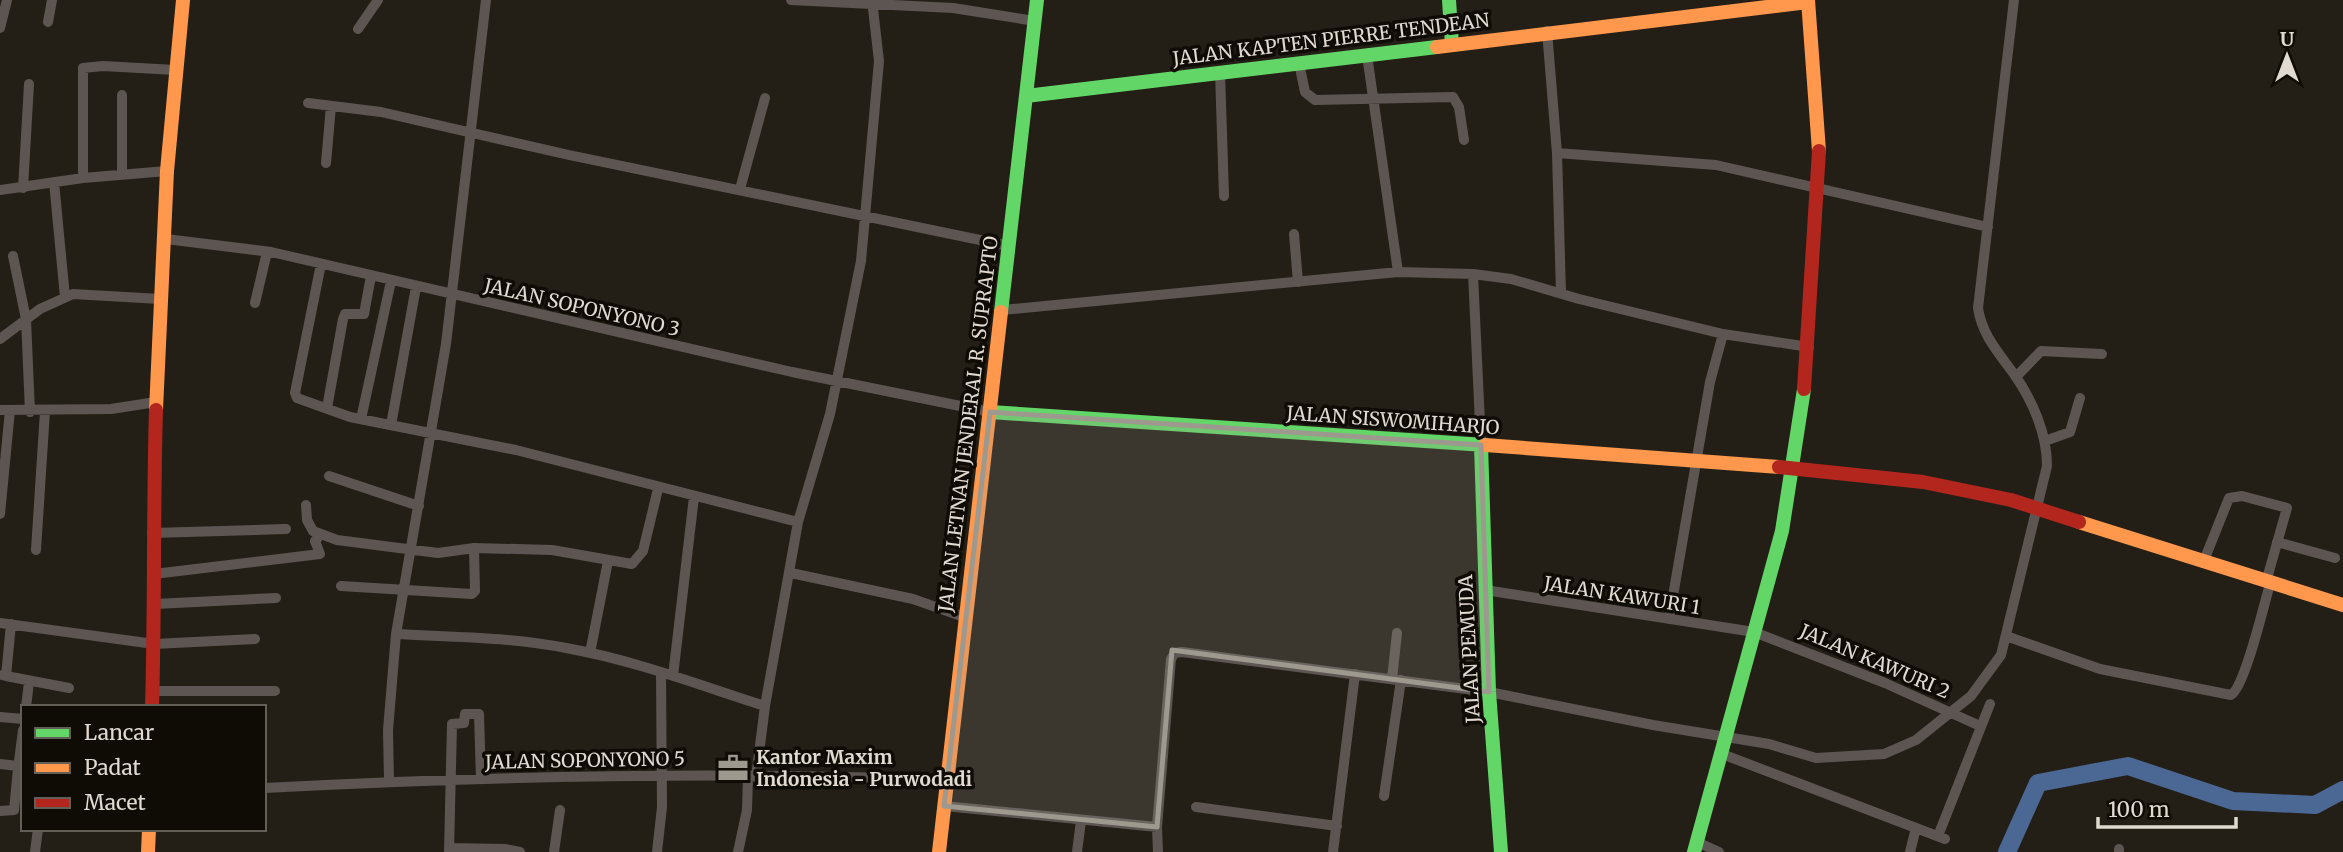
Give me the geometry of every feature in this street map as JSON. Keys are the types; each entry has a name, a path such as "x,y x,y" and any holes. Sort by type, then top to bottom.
{"main road":[{"name":"JALAN LETNAN JENDERAL R. SUPRAPTO","path":"939,852 1037,0"},
{"path":"1449,0 1451,45"},
{"path":"152,705 155,604 152,533 156,402 160,299 166,239 167,171 179,1"},
{"path":"1695,847 1782,531 1793,469 1809,347 1819,187 1820,137 1808,1"},
{"name":"JALAN KAPTEN PIERRE TENDEAN","path":"1026,96 1808,1"},
{"name":"JALAN SISWOMIHARJO","path":"990,412 1697,459 1968,489 2343,605"},
{"name":"JALAN PEMUDA","path":"1481,445 1489,692 1501,852"},
{"path":"148,852 149,831"}],"street":[{"path":"0,28 7,0"},
{"path":"48,22 52,0"},
{"path":"358,29 378,0"},
{"path":"389,781 388,730 401,590 432,432 472,132 486,0"},
{"path":"791,0 953,8 1035,21"},
{"path":"1158,852 1157,827 1171,659 1175,653 1489,692 1769,744 1816,758 1868,756 1892,751 1916,740 1971,696 1991,673 2001,655 2047,466 2045,441 2016,377 1983,332 1978,307 2014,0"},
{"path":"738,852 791,573 798,522 837,381 861,261 878,61 872,3"},
{"path":"1547,31 1557,153 1561,293"},
{"path":"1367,55 1398,272"},
{"path":"1299,63 1305,92 1310,97 1453,97 1459,107 1464,141"},
{"path":"83,178 83,68 103,66 175,70"},
{"path":"1220,72 1224,196"},
{"path":"23,188 29,84"},
{"path":"122,95 122,174"},
{"path":"740,189 765,99"},
{"path":"308,103 381,112 569,155 1009,246"},
{"path":"326,163 331,106"},
{"path":"1557,153 1716,165 1988,227"},
{"path":"0,190 83,178 167,171"},
{"path":"54,182 65,297"},
{"path":"1294,234 1298,282"},
{"name":"JALAN SOPONYONO 3","path":"166,239 267,252 451,296 990,412"},
{"path":"255,303 267,252"},
{"path":"13,256 26,319 30,412"},
{"path":"321,264 296,398 361,419 516,450 659,489 798,522"},
{"path":"1002,310 1398,272 1473,274 1511,279 1723,334 1809,347"},
{"path":"1473,274 1481,445"},
{"path":"327,408 343,319 345,314 364,314 371,276"},
{"path":"361,419 391,281"},
{"path":"391,425 416,287"},
{"path":"0,339 26,319 65,297 91,293 160,299"},
{"path":"1668,619 1710,382 1723,334"},
{"path":"2016,377 2041,351 2102,354"},
{"path":"2045,441 2072,429 2080,398"},
{"path":"0,513 5,410 30,412 111,409 156,402"},
{"path":"36,550 45,411"},
{"path":"329,476 419,506"},
{"path":"306,505 310,527 320,535 410,551 438,553 474,548 552,550 632,564 643,551 659,489"},
{"path":"2006,636 2100,669 2234,694 2268,583 2287,508 2242,496 2226,501 2203,563"},
{"path":"673,676 694,497"},
{"path":"152,533 286,529"},
{"path":"154,574 317,554 315,541 320,535"},
{"path":"2277,542 2335,558"},
{"path":"341,586 474,594 474,548"},
{"path":"590,653 608,561"},
{"path":"791,573 919,600 964,617"},
{"name":"JALAN KAWURI 1","path":"1485,590 1754,632"},
{"path":"155,604 276,598"},
{"path":"0,624 154,644 256,639"},
{"path":"11,624 3,676 69,688"},
{"name":"JALAN KAWURI 2","path":"1754,632 1861,673 1980,726"},
{"path":"1384,796 1396,680 1397,633"},
{"path":"396,634 509,640 590,653 765,706"},
{"path":"657,852 662,776 661,673"},
{"path":"1333,852 1354,674"},
{"path":"26,705 29,682"},
{"path":"153,691 275,691"},
{"path":"1721,754 1941,838 1980,726 1990,705"},
{"path":"481,779 479,713 465,714 464,723 452,724 449,850 505,849 520,852"},
{"path":"0,717 21,719"},
{"path":"0,764 20,768 14,810 0,811"},
{"name":"JALAN SOPONYONO 5","path":"266,788 389,781 662,776 949,780"},
{"path":"944,806 1157,827"},
{"path":"1196,807 1336,826"},
{"path":"554,852 560,810"},
{"path":"1077,852 1081,821"},
{"path":"1910,852 1916,828"},
{"path":"35,852 38,831"},
{"path":"1695,847 1720,852"}],"highlighted area":[{"path":"990,412 1481,445 1489,692 1172,650 1157,827 944,806"}],"waterway":[{"path":"2007,852 2038,783 2128,766 2233,801 2315,805 2343,790"}],"traffic: fast":[{"path":"1001,312 1037,0"},
{"path":"1449,0 1452,45"},
{"path":"1026,96 1437,47"},
{"path":"1694,852 1782,531 1804,389"},
{"path":"990,412 1485,445"},
{"path":"1481,445 1489,692 1501,852"}],"traffic: slow":[{"path":"156,410 167,171 183,0"},
{"path":"1808,0 1819,151"},
{"path":"1437,47 1808,2"},
{"path":"939,852 1001,312"},
{"path":"1485,445 1779,467"},
{"path":"2079,522 2343,605"},
{"path":"148,852 149,831"}],"traffic: jam":[{"path":"1804,389 1819,151"},
{"path":"152,705 156,410"},
{"path":"1779,467 1923,482 2011,500 2079,522"}],"place":[{"name":"Kantor Maxim Indonesia - Purwodadi","path":"733,768"}]}
